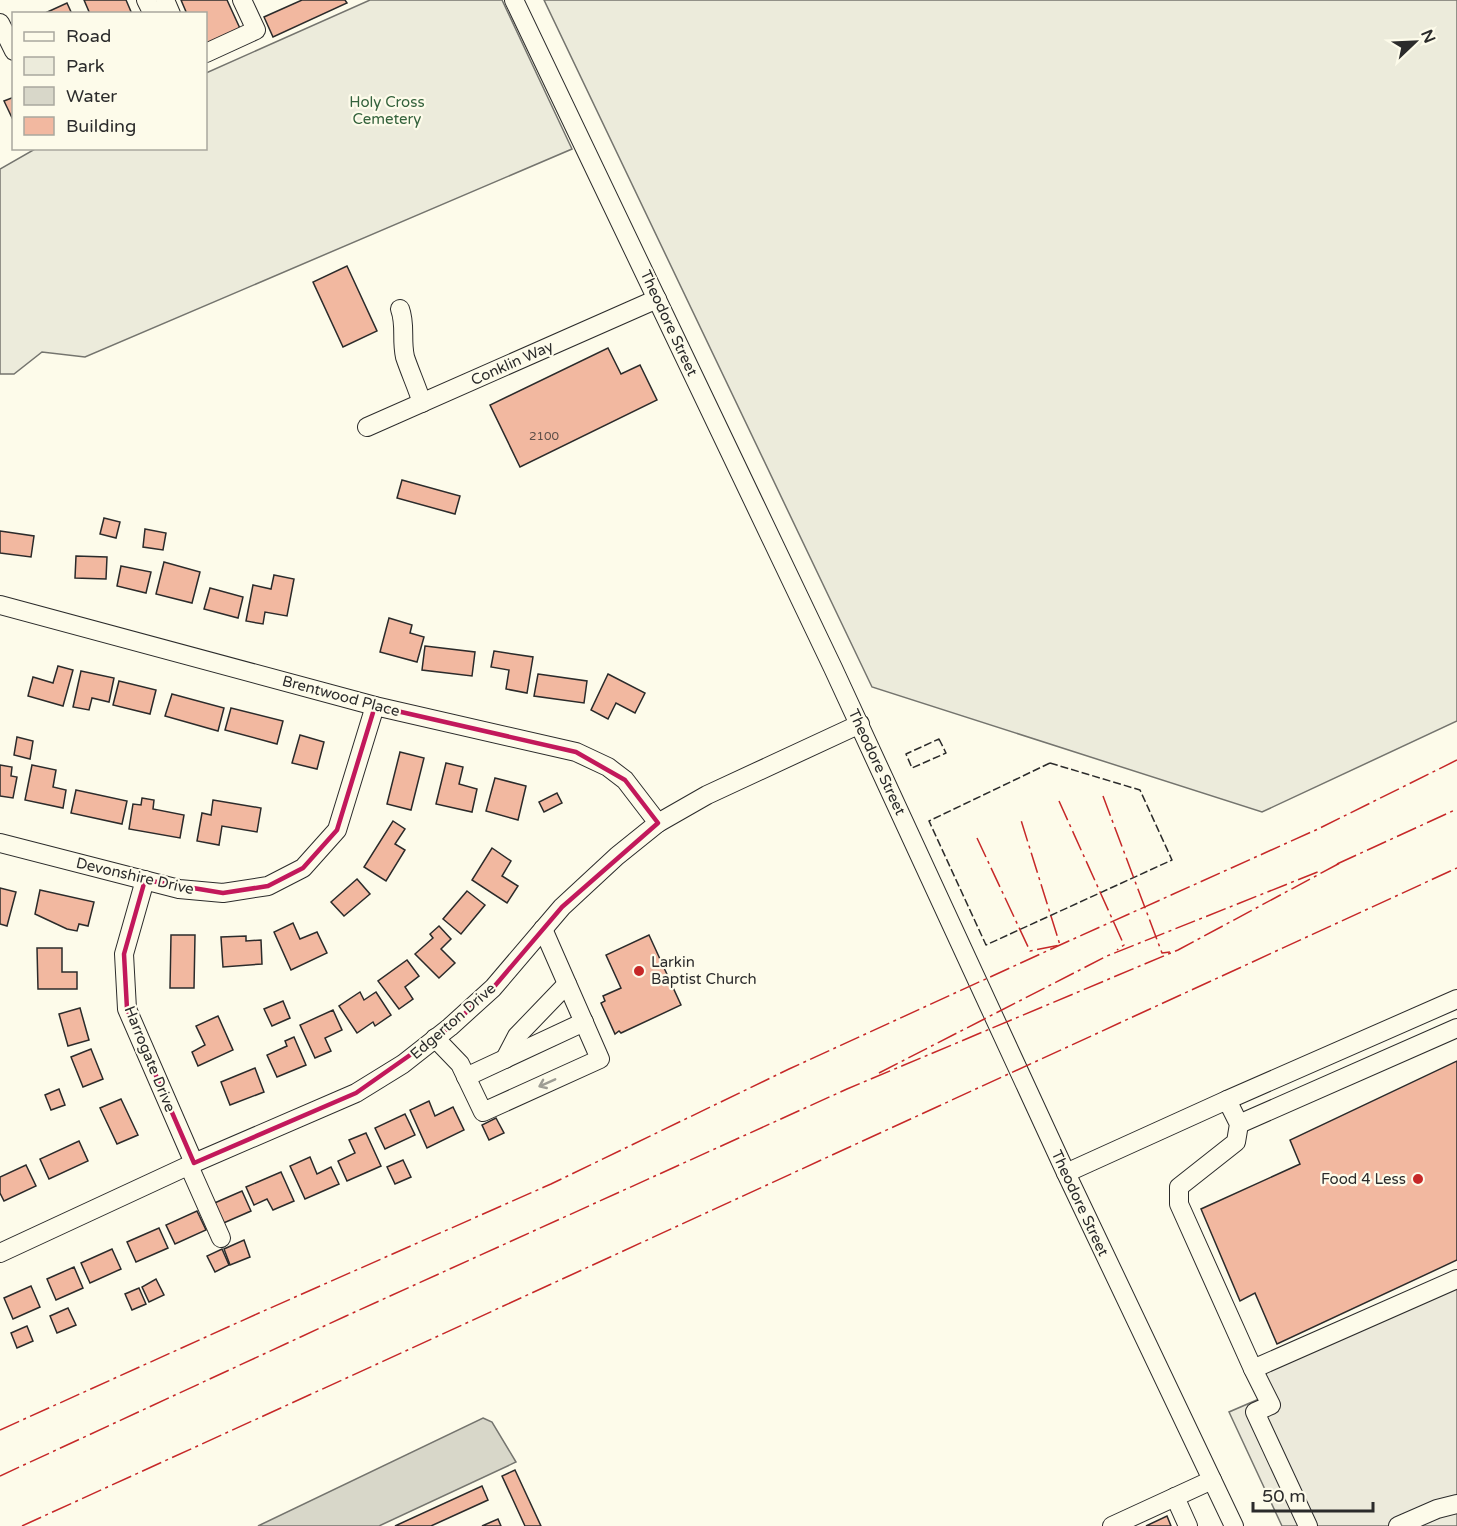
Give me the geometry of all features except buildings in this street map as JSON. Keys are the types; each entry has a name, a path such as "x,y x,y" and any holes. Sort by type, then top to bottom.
{"street":[{"path":"207,53 256,30 242,0"},
{"name":"Theodore Street","path":"514,0 860,724 1066,1173 1234,1526"},
{"path":"0,23 12,47"},
{"name":"Conklin Way","path":"367,427 657,299"},
{"path":"400,309 404,320 402,335 405,356 422,403"},
{"name":"Brentwood Place","path":"0,605 375,706 576,752 608,766 625,780 658,823"},
{"name":"Devonshire Drive","path":"0,843 179,889 223,893 268,886 303,868 337,830 375,706"},
{"name":"Edgerton Drive","path":"0,1253 191,1165 356,1093 403,1064 493,988 562,907 616,856 658,823 707,795 860,724"},
{"name":"Harrogate Drive","path":"145,880 124,954 127,1009 221,1238"},
{"path":"435,1038 460,1064 483,1112 600,1059 543,929"},
{"path":"504,1059 517,1036 567,984"},
{"path":"1066,1173 1457,999"},
{"path":"466,1077 584,1022"},
{"path":"1239,1124 1457,1028"},
{"path":"1227,1100 1239,1124 1236,1142 1179,1187 1179,1204 1253,1370 1271,1405 1255,1412 1308,1526"},
{"path":"1253,1370 1457,1279"},
{"path":"1112,1526 1212,1480"},
{"path":"1175,1497 1188,1526"},
{"path":"1406,1524 1437,1509 1457,1504"}],"highlighted area":[{"path":"375,706 576,752 625,780 658,823 562,907 493,988 450,1027 356,1093 194,1163 127,1009 124,954 145,880 223,893 268,886 303,868 337,830"}],"green space":[{"name":"Holy Cross Cemetery","path":"370,0 502,0 572,149 85,357 42,352 14,374 0,374 0,169 33,150 207,150 207,73"},
{"path":"544,0 1457,0 1457,721 1262,812 872,687"}],"shaded area":[{"path":"1457,1279 1457,1526 1282,1526 1229,1412 1266,1396 1253,1369"}],"water":[{"path":"483,1418 492,1422 516,1462 379,1526 258,1526"}],"fence":[{"path":"939,739 946,753 912,768 906,754 939,739"},
{"path":"1050,763 1140,790 1172,860 986,945 929,821 1050,763"}],"power":[{"path":"0,1430 551,1184 789,1069 1318,829 1457,760"},
{"path":"1103,796 1162,953 1170,952"},
{"path":"1059,801 1124,945 1117,950"},
{"path":"1337,864 1457,809"},
{"path":"977,838 1030,951 1060,945 1020,817"},
{"path":"0,1476 847,1089 1178,950 1340,863"},
{"path":"22,1526 1457,868"},
{"path":"879,1073 1107,956 1320,871"}],"place":[{"name":"Larkin Baptist Church","path":"639,971"},
{"name":"Food 4 Less","path":"1418,1179"}]}
